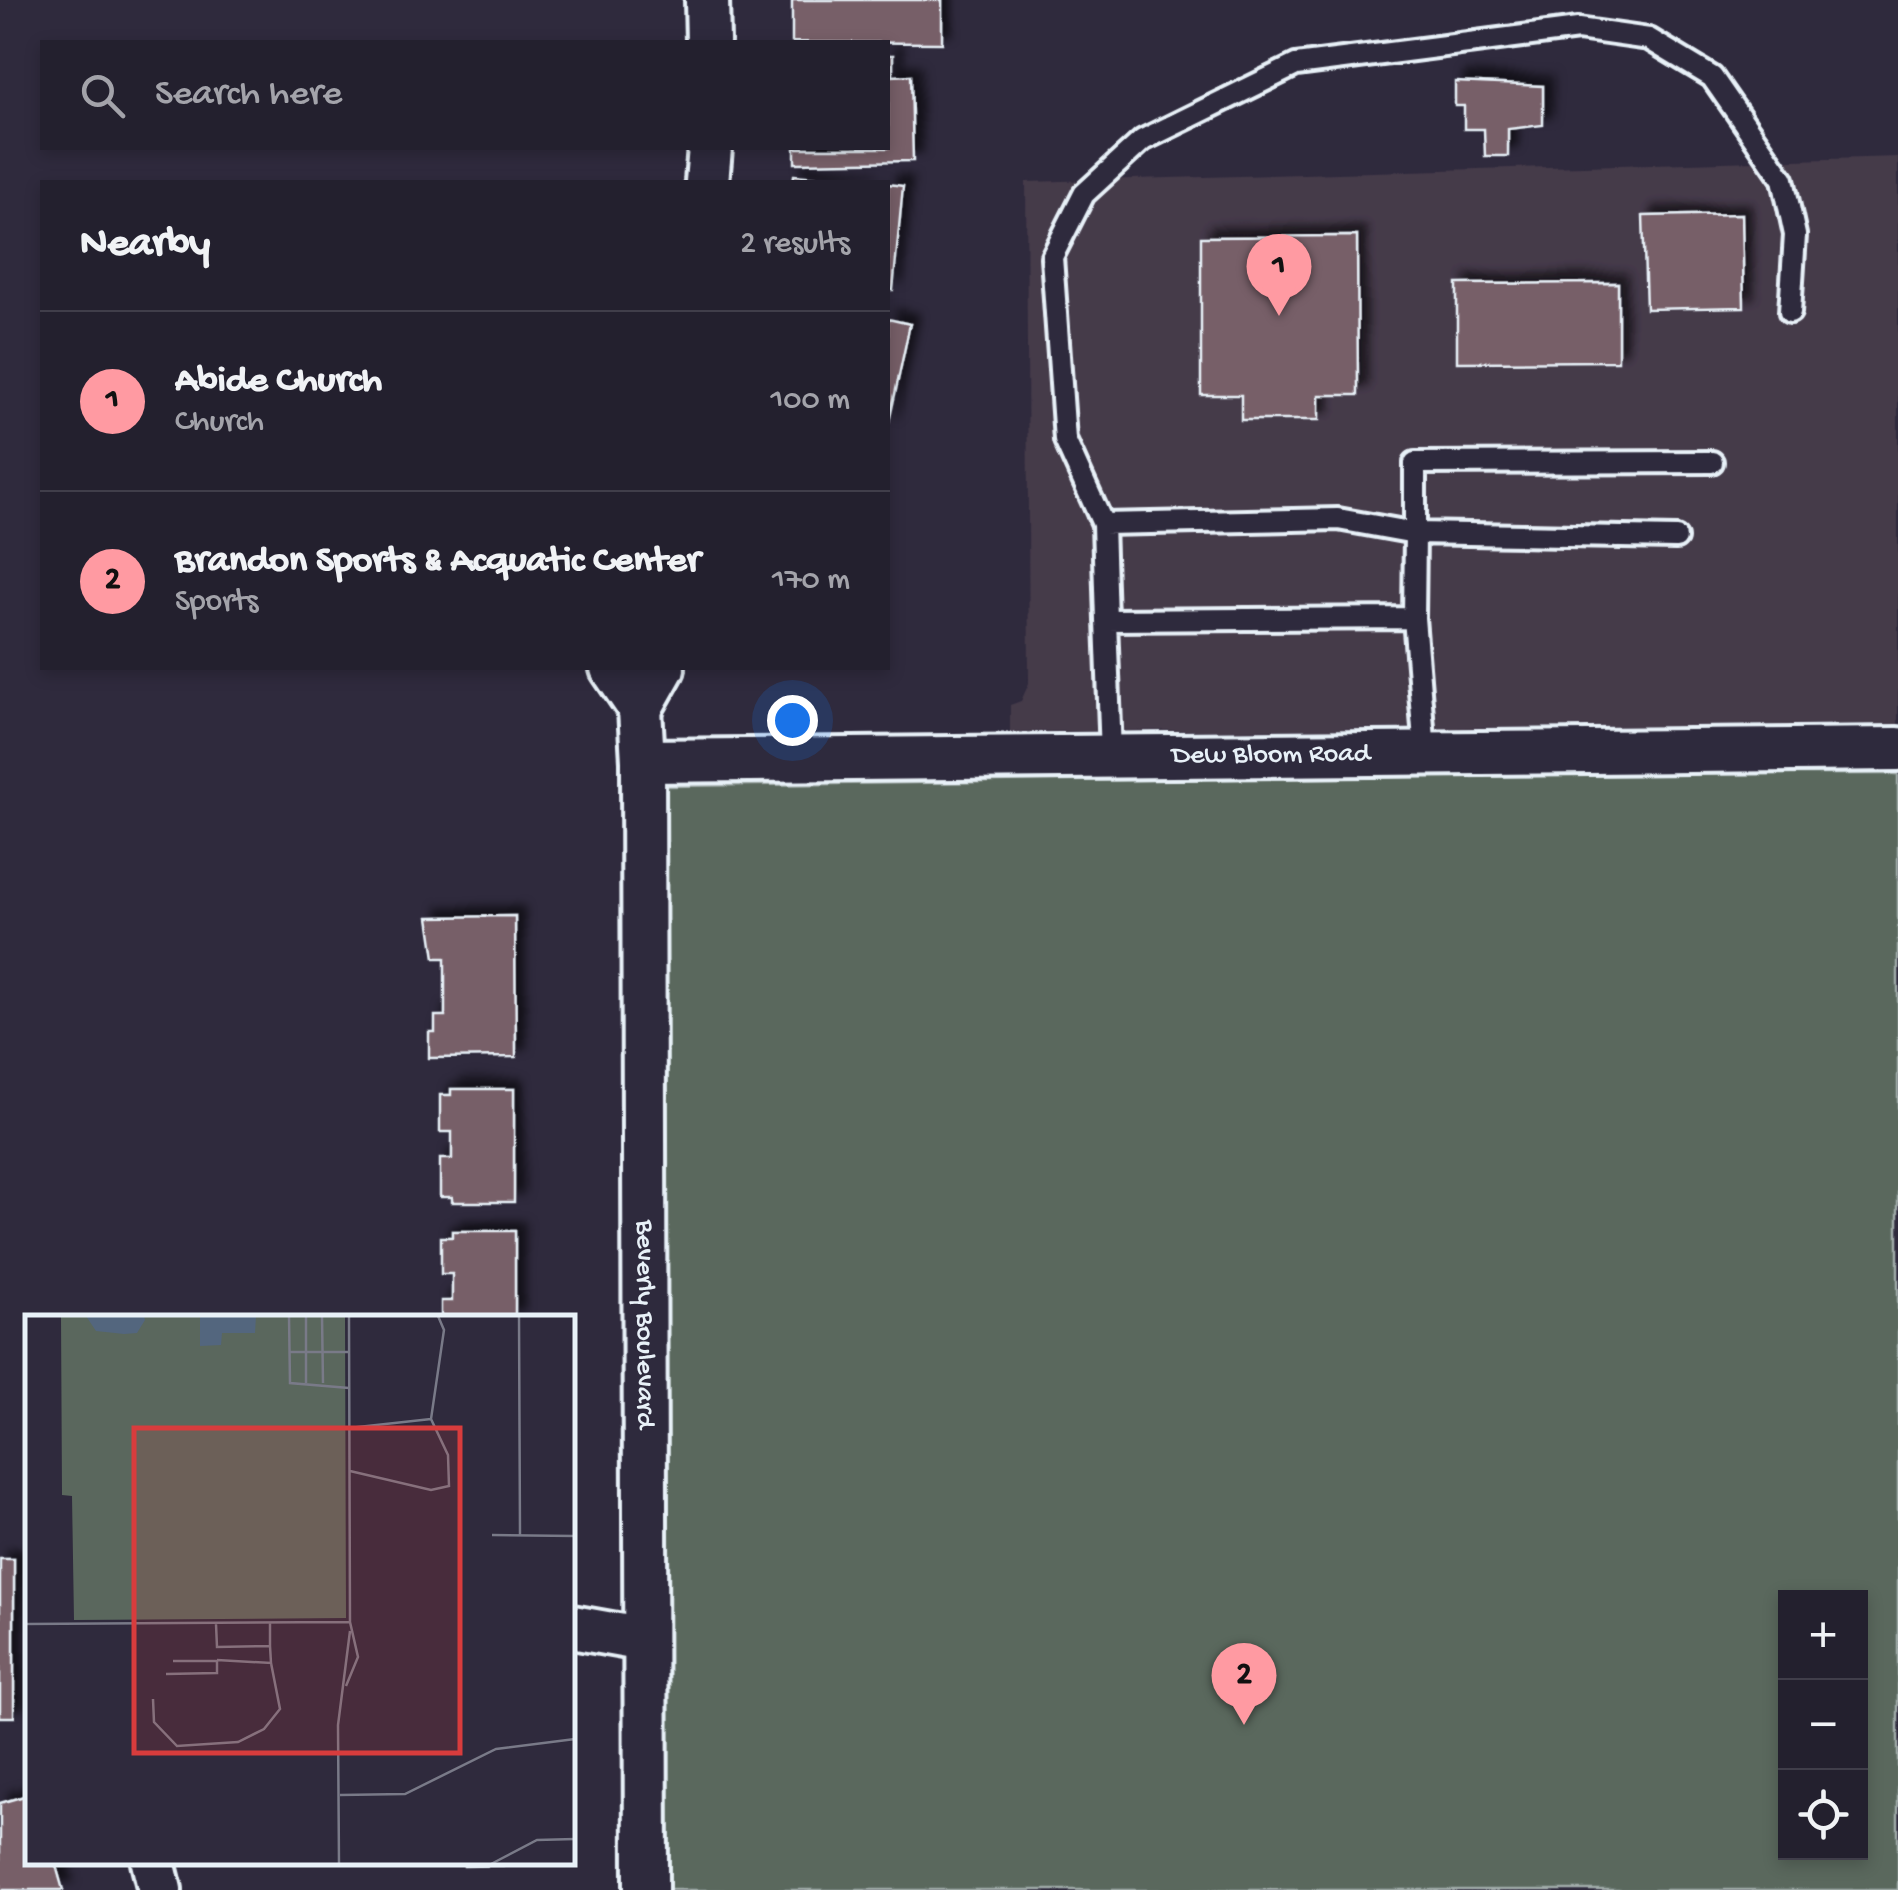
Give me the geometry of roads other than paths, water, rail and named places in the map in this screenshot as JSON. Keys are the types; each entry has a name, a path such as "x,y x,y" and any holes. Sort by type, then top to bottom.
{"street":[{"path":"707,0 708,40"},
{"path":"707,180 710,150"},
{"path":"613,670 640,709 662,670"},
{"name":"Beverly Boulevard","path":"640,709 646,1890"},
{"name":"Dew Bloom Road","path":"643,761 1898,749"},
{"path":"575,1628 645,1640"},
{"path":"154,1865 160,1890"}],"lane":[{"path":"1111,755 1103,524 1065,440 1052,257 1084,194 1144,140 1296,64 1578,29 1649,39 1712,76 1784,179 1795,235 1790,312"},
{"path":"1425,752 1414,618 1414,464 1712,462"},
{"path":"1103,524 1338,519 1414,533 1676,538"},
{"path":"1106,620 1414,618"}],"place":[{"name":"Abide Church","path":"1279,316"},
{"name":"Brandon Sports & Acquatic Center","path":"1244,1725"}]}
